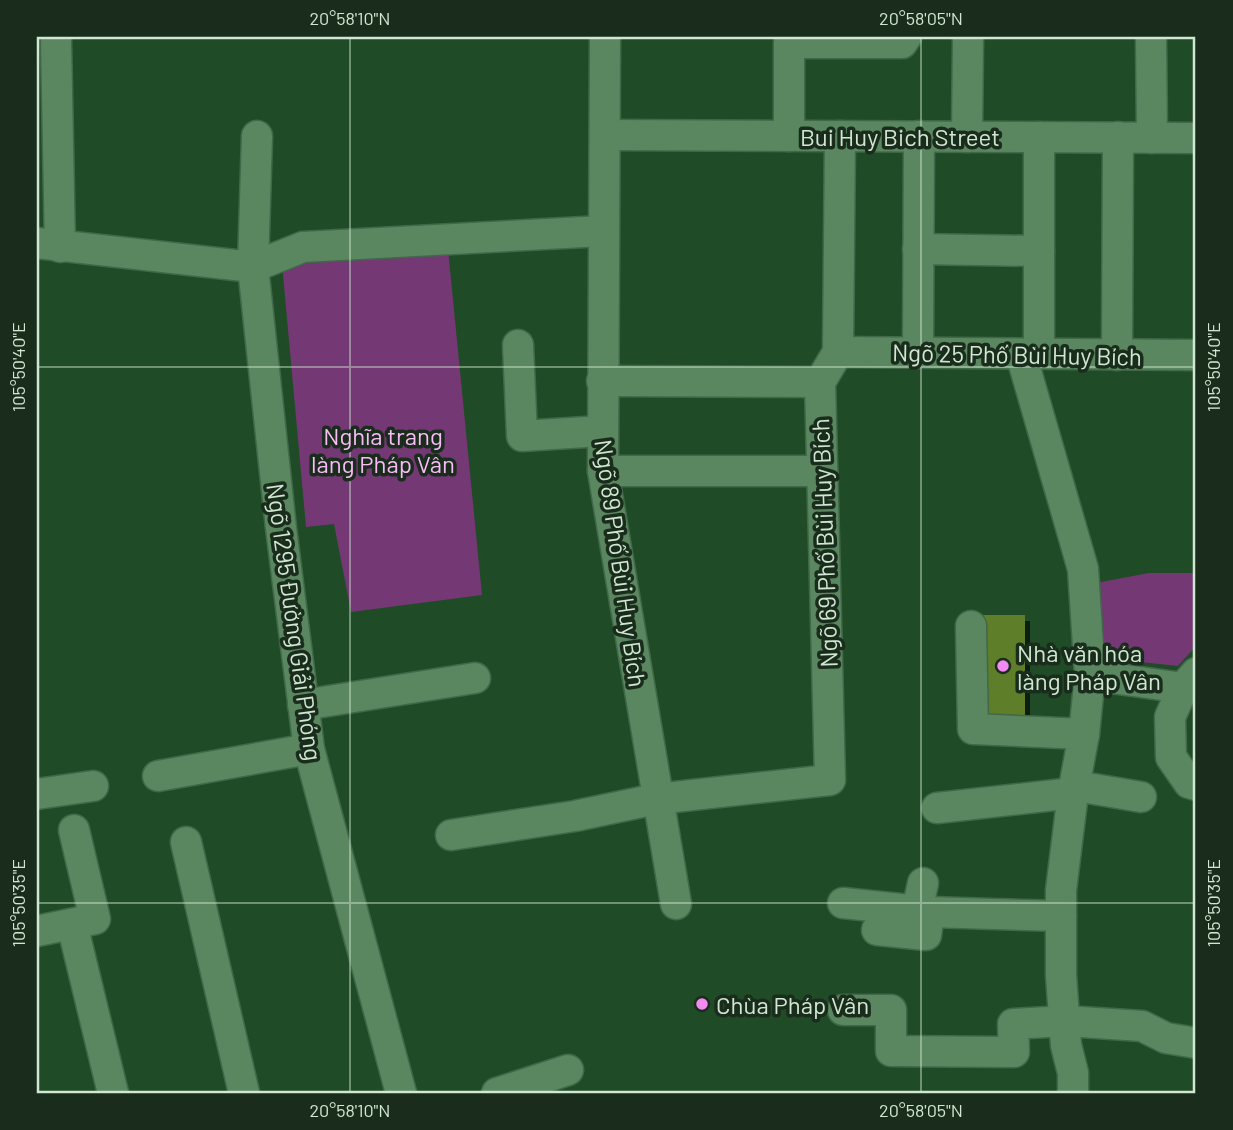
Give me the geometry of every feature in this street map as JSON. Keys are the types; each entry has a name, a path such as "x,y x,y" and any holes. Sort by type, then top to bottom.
{"street":[{"name":"Ngõ 89 Phố Bùi Huy Bích","path":"605,37 603,471 656,799 676,904"},
{"path":"789,136 789,43 902,43 906,37"},
{"path":"967,137 968,37"},
{"path":"1151,37 1152,138"},
{"path":"56,40 48,245 253,267 303,247 603,231"},
{"name":"Bui Huy Bich Street","path":"605,135 1196,138"},
{"name":"Ngõ 1295 Đường Giải Phóng","path":"257,136 253,267 281,528 309,749 401,1093"},
{"path":"838,352 840,136"},
{"path":"918,353 919,136"},
{"path":"1039,137 1039,251 1030,354 1083,569 1090,675 1061,890 1061,975 1066,1045 1073,1073 1073,1093"},
{"path":"1117,355 1118,137"},
{"path":"918,249 1039,251"},
{"path":"518,345 522,436 602,430"},
{"name":"Ngõ 25 Phố Bùi Huy Bích","path":"838,352 1196,355"},
{"name":"Ngõ 69 Phố Bùi Huy Bích","path":"656,799 830,780 820,382 838,352"},
{"path":"602,381 820,382"},
{"path":"603,471 822,471"},
{"path":"971,626 973,729 1084,734"},
{"path":"1090,675 1190,680 1170,717 1171,757 1188,783 1196,785"},
{"path":"303,705 475,678"},
{"path":"158,776 309,749"},
{"path":"37,794 93,786"},
{"path":"937,808 1074,789 1141,797"},
{"path":"451,835 575,816 656,799"},
{"path":"37,931 95,919 74,830"},
{"path":"186,842 244,1093"},
{"path":"843,903 923,902 1061,916"},
{"path":"877,930 926,934 923,902"},
{"path":"72,924 113,1093"},
{"path":"843,1010 891,1010 891,1051 1014,1052 1013,1024 1066,1021 1142,1026 1166,1038 1196,1043"},
{"path":"497,1093 569,1070"}],"green space":[{"name":"Nghĩa trang làng Pháp Vân","path":"448,249 482,595 351,612 334,524 306,527 282,264 308,258"},
{"path":"1149,573 1196,573 1196,646 1178,666 1103,658 1096,583"}],"building":[{"name":"Nhà văn hóa làng Pháp Vân","path":"981,615 1025,615 1025,718 981,718"}],"place":[{"name":"Nhà văn hóa làng Pháp Vân","path":"1003,666"},
{"name":"Chùa Pháp Vân","path":"702,1004"}]}
